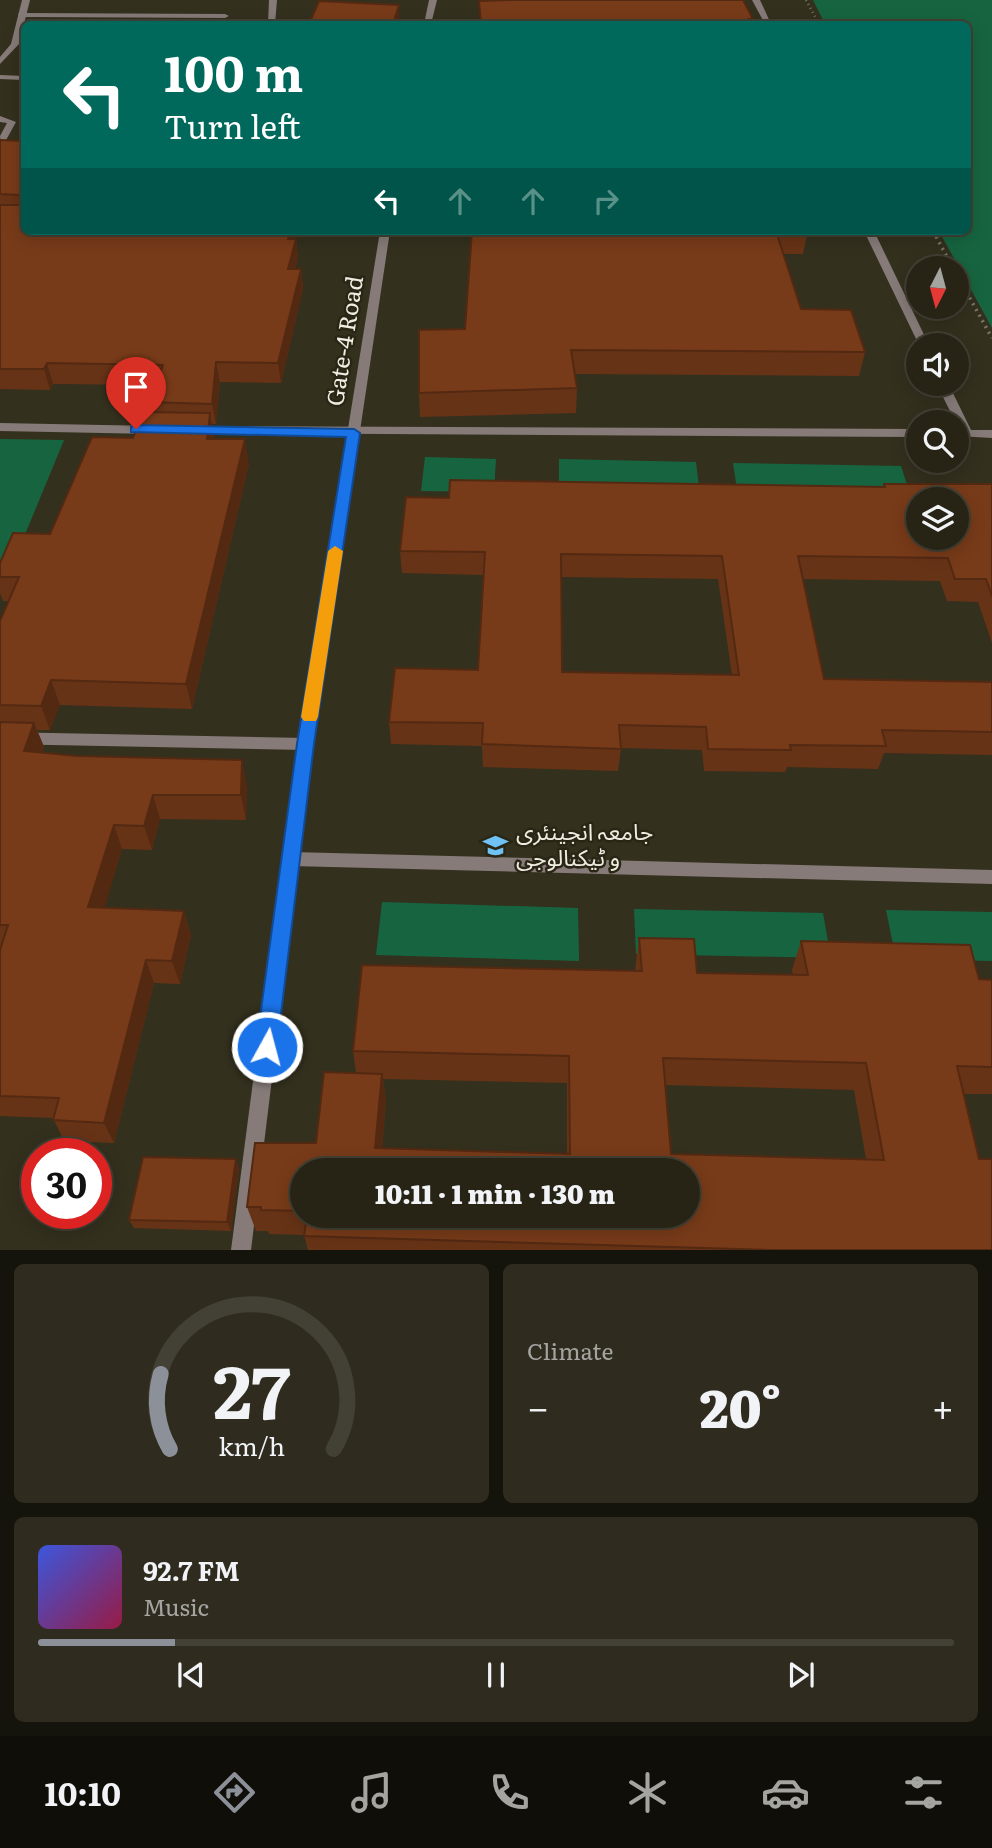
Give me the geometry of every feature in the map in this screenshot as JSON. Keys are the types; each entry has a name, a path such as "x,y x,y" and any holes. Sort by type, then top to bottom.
{"street":[{"path":"0,62 15,44 26,0"},
{"path":"272,21 273,0"},
{"path":"428,21 433,0"},
{"path":"756,0 766,21"},
{"path":"22,15 225,16"},
{"path":"15,44 21,44"},
{"path":"0,77 21,78"},
{"path":"0,119 21,122"},
{"path":"1,142 12,122"},
{"name":"Gate-4 Road","path":"241,1250 305,744 384,235"},
{"path":"871,235 918,333"},
{"path":"0,427 163,430"},
{"path":"177,430 354,433 906,433"},
{"path":"969,433 992,434"},
{"path":"0,738 305,744"},
{"path":"291,859 992,877"}],"path":[{"path":"806,0 817,21"},
{"path":"935,235 947,256"},
{"path":"970,298 992,338"}],"green space":[{"path":"813,0 992,0 992,328 970,288 970,256 953,256 941,235 971,235 971,21 824,21"},
{"path":"0,439 64,440 0,595"},
{"path":"425,457 496,459 494,492 421,491"},
{"path":"559,459 696,462 700,496 559,493"},
{"path":"733,463 901,466 908,487 906,500 738,496"},
{"path":"382,902 578,908 579,961 376,955"},
{"path":"634,909 823,913 831,958 636,954"},
{"path":"886,910 992,912 992,961 896,959"}],"building":[{"path":"743,0 753,19 481,21 479,1"},
{"path":"319,1 399,5 394,21 310,21"},
{"path":"0,140 21,141 21,205 19,195 0,194"},
{"path":"0,205 21,205 21,235 289,235 288,239 296,239 288,269 301,269 278,363 216,362 212,404 148,402 163,365 47,363 44,369 0,369"},
{"path":"472,235 777,235 801,309 851,310 865,352 571,350 577,388 419,393 419,330 465,329"},
{"path":"143,412 210,413 207,439 245,439 186,684 51,680 41,706 0,705 0,621 19,577 0,577 0,563 13,533 50,534 92,437 133,438"},
{"path":"450,480 885,487 884,484 992,484 992,596 986,579 955,579 948,558 798,556 824,679 992,682 992,732 882,730 886,746 790,745 791,750 708,749 706,727 619,725 621,749 482,744 483,723 389,722 395,668 478,670 485,552 400,551 406,497 449,498","holes":["561,554 722,556 739,675 562,672"]},
{"path":"0,722 34,723 24,751 77,756 242,760 241,795 153,795 144,826 114,825 88,907 184,911 172,961 146,960 104,1123 53,1120 59,1098 0,1096 0,950 8,925 0,925"},
{"path":"639,938 694,939 697,973 808,975 801,941 970,945 979,979 992,980 992,1067 957,1066 979,1159 992,1159 992,1250 770,1250 304,1236 305,1228 700,1228 700,1158 290,1158 290,1211 247,1207 255,1143 316,1143 324,1072 382,1074 375,1148 570,1154 569,1056 353,1051 362,965 642,971","holes":["663,1058 866,1063 884,1160 671,1154"]},
{"path":"143,1157 236,1159 227,1222 129,1220"}],"slow traffic":[{"path":"310,717 335,551"}],"place":[{"name":"جامعہ انجینئری و ٹیکنالوجی","path":"496,845"}],"route":[{"path":"136,429 354,433 305,744 267,1047"}]}
